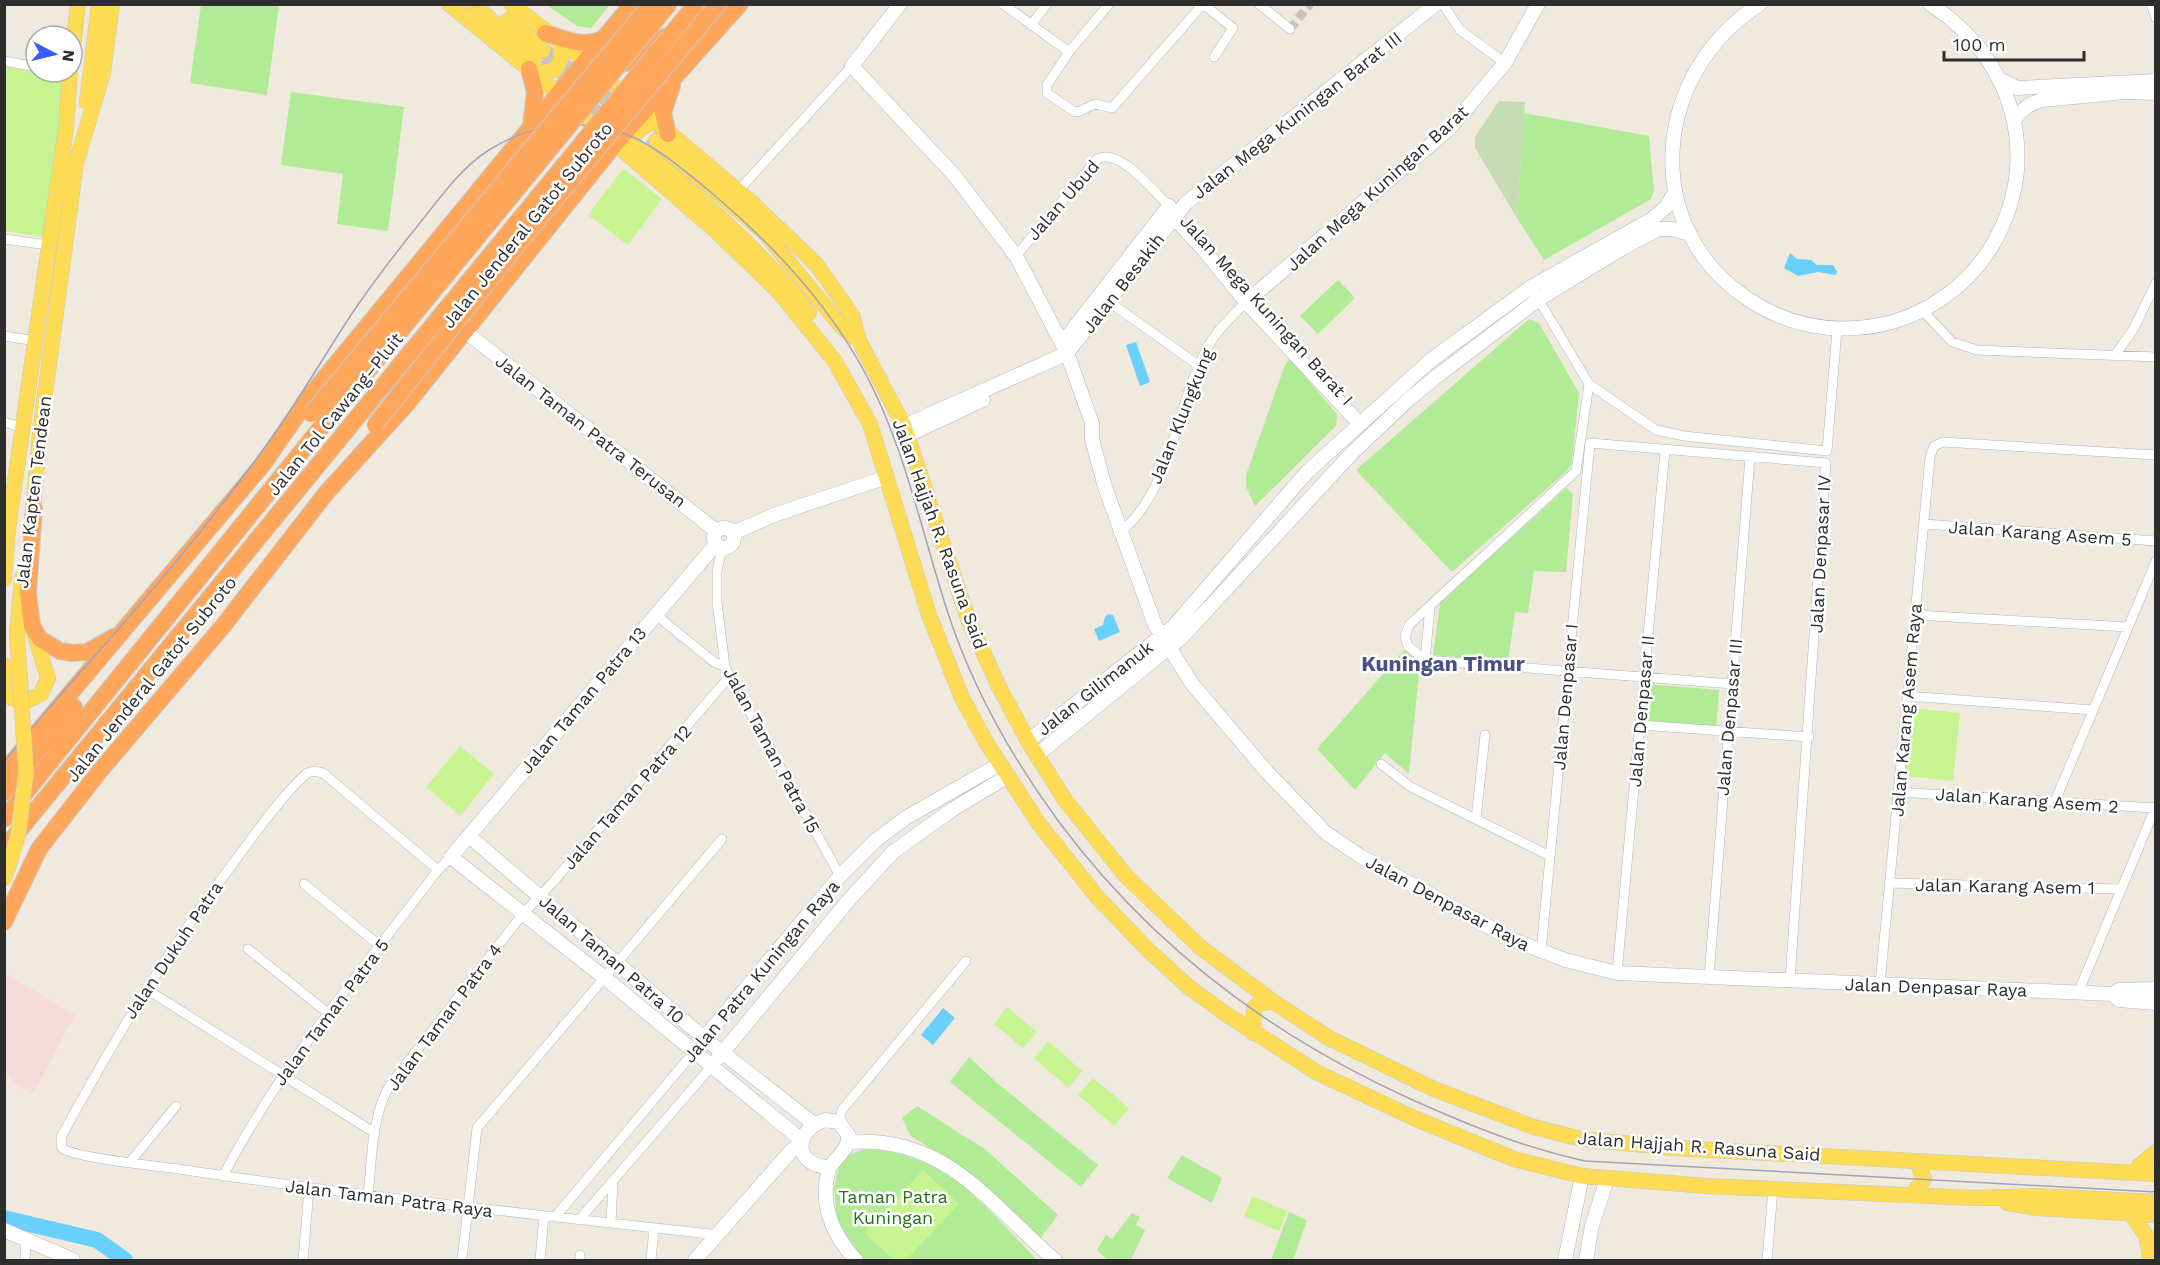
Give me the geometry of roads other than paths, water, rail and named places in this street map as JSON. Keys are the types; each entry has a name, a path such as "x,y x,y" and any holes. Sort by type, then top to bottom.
{"highway":[{"path":"4,772 120,637 264,463 313,392 632,4"},
{"path":"264,463 315,422 651,4"},
{"name":"Jalan Tol Cawang–Pluit","path":"4,819 315,422 669,4"},
{"path":"674,4 684,14 707,19 738,8"},
{"name":"Jalan Tol Cawang–Pluit","path":"4,849 696,4"},
{"name":"Jalan Jenderal Gatot Subroto","path":"345,470 354,453 518,244 658,73 718,4"},
{"name":"Jalan Jenderal Gatot Subroto","path":"4,922 39,849 99,772 223,626 345,470 405,406 504,283 621,149 656,127 675,77 738,8"},
{"path":"609,82 634,55 667,34 702,30 723,23"},
{"path":"545,33 584,44 593,44 603,39"},
{"path":"531,125 535,92 535,64"},
{"path":"656,127 675,77"},
{"path":"447,228 475,228 496,241 503,259 504,283"},
{"path":"34,508 28,593 32,626 40,639 49,645 72,653 87,651 120,637"},
{"path":"4,792 79,701 120,637"},
{"path":"4,876 39,849"}],"main road":[{"path":"76,24 78,4"},
{"name":"Jalan Kapten Tendean","path":"4,579 8,529 48,245 66,128 80,75 90,4"},
{"name":"Jalan Kapten Tendean","path":"82,140 99,4"},
{"name":"Jalan Kapten Tendean","path":"4,876 18,836 26,772 16,651 54,318 76,163 103,74 112,4"},
{"path":"448,4 535,64 555,70 560,61 562,45"},
{"path":"464,4 511,45 522,49"},
{"path":"474,4 514,39 535,64"},
{"path":"490,4 535,64"},
{"path":"511,4 545,33 585,61 656,127 764,232 841,326 859,341"},
{"name":"Jalan Hajjah R. Rasuna Said","path":"535,64 557,93 679,197 778,291 834,360 870,424 909,557 952,674 976,726 1063,857 1128,929 1190,988 1253,1033 1318,1073 1464,1140 1514,1159 1582,1176 1773,1189 1986,1199 2037,1196 2156,1202"},
{"name":"Jalan Kapten Tendean","path":"66,128 68,84"},
{"name":"Jalan Hajjah R. Rasuna Said","path":"656,127 738,191 816,264 852,315 859,341 906,430 968,619 999,687 1028,741 1085,826 1132,883 1200,947 1272,1001 1329,1038 1434,1089 1492,1112 1563,1135 1636,1145 2156,1174"},
{"path":"643,151 689,189 788,285 831,344 834,360"},
{"path":"4,665 12,698 24,702 41,694 47,684 47,671 32,626"},
{"path":"1253,1033 1254,1008 1258,1004 1272,1001"},
{"path":"2139,1166 2156,1152"},
{"path":"1912,1195 1924,1179 1917,1162"},
{"name":"Jalan Hajjah R. Rasuna Said","path":"2047,1169 2071,1163 2156,1166"},
{"name":"Jalan Hajjah R. Rasuna Said","path":"1986,1199 2020,1206 2156,1215"},
{"path":"2131,1214 2142,1226 2147,1237 2150,1259"},
{"path":"2150,1259 2156,1244"}],"street":[{"path":"738,191 852,66 900,4"},
{"path":"1003,4 1069,52"},
{"path":"1030,25 1047,4"},
{"path":"1109,4 1069,52 1047,85 1047,93 1073,111 1078,112 1095,104 1112,108 1203,4 1233,28 1214,57"},
{"path":"1259,4 1290,29"},
{"name":"Jalan Mega Kuningan Barat III","path":"1177,210 1436,4"},
{"path":"1443,4 1460,30 1505,63"},
{"name":"Jalan Mega Kuningan Barat","path":"1249,299 1449,129 1505,63 1538,4"},
{"path":"1760,4 1736,20 1706,52 1685,90 1673,132 1675,192 1690,234 1719,276 1738,293 1770,313 1792,322 1837,330 1883,326 1923,311 1957,289 1978,267 1995,242 2008,214 2015,186 2018,153 2014,120 2001,80 1976,43 1947,15 1930,4"},
{"path":"2151,4 2156,18"},
{"path":"4,61 24,65"},
{"name":"Jalan Denpasar Raya","path":"852,66 954,175 1016,256 1064,354 1076,403 1092,439 1119,533 1165,642 1193,685 1267,772 1326,833 1360,856 1511,939 1565,960 1617,973 2078,993 2112,994 2119,990 2156,989"},
{"path":"2001,80 2017,88 2156,81"},
{"path":"2014,120 2033,102 2043,100 2125,92 2156,93"},
{"name":"Jalan Ubud","path":"1016,256 1097,159 1103,156 1122,160 1177,210"},
{"path":"1165,642 1307,472 1362,420 1431,360 1532,287 1652,219 1666,207 1675,192"},
{"name":"Jalan Besakih","path":"906,430 982,396 1064,354 1104,298 1177,210"},
{"name":"Jalan Mega Kuningan Barat I","path":"1177,210 1249,299 1362,420"},
{"path":"1165,642 1400,407 1539,299 1658,229 1672,229 1690,234"},
{"path":"4,239 48,245"},
{"name":"Jalan Denpasar Raya","path":"1004,243 1064,354"},
{"path":"2115,355 2138,320 2156,283"},
{"path":"1532,287 1589,384 1649,426 1668,434 1827,451 1837,330"},
{"path":"1104,298 1198,365"},
{"name":"Jalan Klungkung","path":"1119,533 1133,522 1143,508 1162,469 1198,365 1215,334 1249,299"},
{"path":"1923,311 1952,342 1967,348 2156,357"},
{"name":"Jalan Taman Patra Terusan","path":"465,331 718,541"},
{"path":"4,336 36,341"},
{"path":"1589,384 1576,471 1409,625 1405,637 1408,646 1425,660 1732,684"},
{"path":"4,422 24,428"},
{"name":"Jalan Karang Asem Raya","path":"1880,984 1930,457 1934,446 1943,442 2156,455"},
{"name":"Jalan Denpasar IV","path":"1590,443 1826,463 1809,737 1790,981"},
{"name":"Jalan Denpasar I","path":"1541,951 1590,443"},
{"name":"Jalan Denpasar II","path":"1617,973 1665,450"},
{"name":"Jalan Denpasar III","path":"1709,977 1750,457"},
{"path":"718,541 723,527 734,533 774,515 887,477"},
{"name":"Jalan Karang Asem 5","path":"1924,524 2156,541"},
{"name":"Jalan Taman Patra 13","path":"451,857 718,541"},
{"name":"Jalan Taman Patra 15","path":"718,541 717,602 725,667 840,876"},
{"path":"2055,801 2156,561"},
{"path":"1425,660 1430,607"},
{"path":"656,615 714,662 725,667"},
{"path":"1915,615 2128,627"},
{"name":"Jalan Gilimanuk","path":"1028,741 1047,725 1165,642"},
{"name":"Jalan Gilimanuk","path":"1037,755 1165,642"},
{"name":"Jalan Taman Patra 12","path":"522,915 729,677"},
{"path":"1907,696 2093,710"},
{"path":"1047,725 1056,739"},
{"path":"1640,725 1809,737"},
{"path":"1476,819 1485,735"},
{"path":"1381,764 1411,787 1550,856"},
{"name":"Jalan Patra Kuningan Raya","path":"555,1218 840,876 876,840 907,817 1004,770"},
{"name":"Jalan Patra Kuningan Raya","path":"579,1220 724,1052 848,900 893,852 1004,770"},
{"name":"Jalan Dukuh Patra","path":"62,1148 61,1137 115,1038 146,989 217,883 251,838 307,773 314,771 323,773 438,870"},
{"name":"Jalan Karang Asem 2","path":"1898,792 2155,807"},
{"path":"2078,993 2155,807"},
{"name":"Jalan Taman Patra 10","path":"469,836 704,1038 814,1124"},
{"path":"462,1260 477,1128 722,839"},
{"name":"Jalan Taman Patra 10","path":"451,857 605,978 800,1142"},
{"name":"Jalan Taman Patra 5","path":"223,1176 250,1125 281,1076 438,870 451,857"},
{"name":"Jalan Karang Asem 1","path":"1890,883 2121,889"},
{"path":"304,884 380,946"},
{"name":"Jalan Taman Patra 4","path":"368,1196 375,1133 383,1099 390,1085 522,915"},
{"path":"248,949 329,1014"},
{"path":"839,1122 842,1110 966,960"},
{"path":"146,989 375,1133"},
{"name":"Jalan Denpasar Raya","path":"2112,994 2119,1000 2156,1003"},
{"path":"130,1162 176,1106"},
{"path":"695,1260 814,1124 825,1120 839,1122 847,1130 848,1142 830,1167 826,1178 828,1215 850,1258"},
{"path":"800,1142 804,1155 813,1164 830,1167"},
{"path":"848,1142 898,1145 924,1152 953,1168 985,1192 1055,1260"},
{"name":"Jalan Taman Patra Raya","path":"62,1148 73,1153 309,1189 555,1218 719,1234"},
{"path":"1565,1260 1582,1176"},
{"path":"1586,1260 1607,1179"},
{"path":"611,1223 613,1181"},
{"path":"303,1260 309,1189"},
{"path":"1767,1260 1773,1189"},
{"path":"540,1260 544,1216"},
{"path":"651,1260 654,1228"},
{"path":"4,1230 73,1260"},
{"path":"25,1260 26,1239"}],"water":[{"path":"1790,253 1797,259 1811,260 1817,265 1833,265 1837,272 1835,275 1818,272 1798,276 1784,268"},
{"path":"1136,342 1150,382 1140,386 1126,345"},
{"path":"1108,614 1113,615 1120,632 1099,641 1094,629 1103,625"},
{"path":"943,1008 955,1018 933,1045 921,1035"}],"waterway":[{"path":"4,1218 97,1240 125,1260"}],"tunnel":[{"path":"1290,29 1310,4"},
{"path":"543,50 591,86 656,141"},
{"path":"539,65 611,124"}],"tram line":[{"path":"4,762 159,582 231,493 287,415 368,290 462,173 489,150 519,135 568,125 601,127 630,136 654,148 676,164 752,229 814,295 849,345 878,399 911,488 957,638 968,666 1009,747 1059,822 1095,867 1134,909 1175,949 1265,1018 1363,1076 1415,1101 1499,1136 1585,1161 2156,1192"}],"district":[{"name":"Kuningan Timur","path":"1443,663"}],"park label":[{"name":"Taman Patra Kuningan","path":"893,1206"}]}
